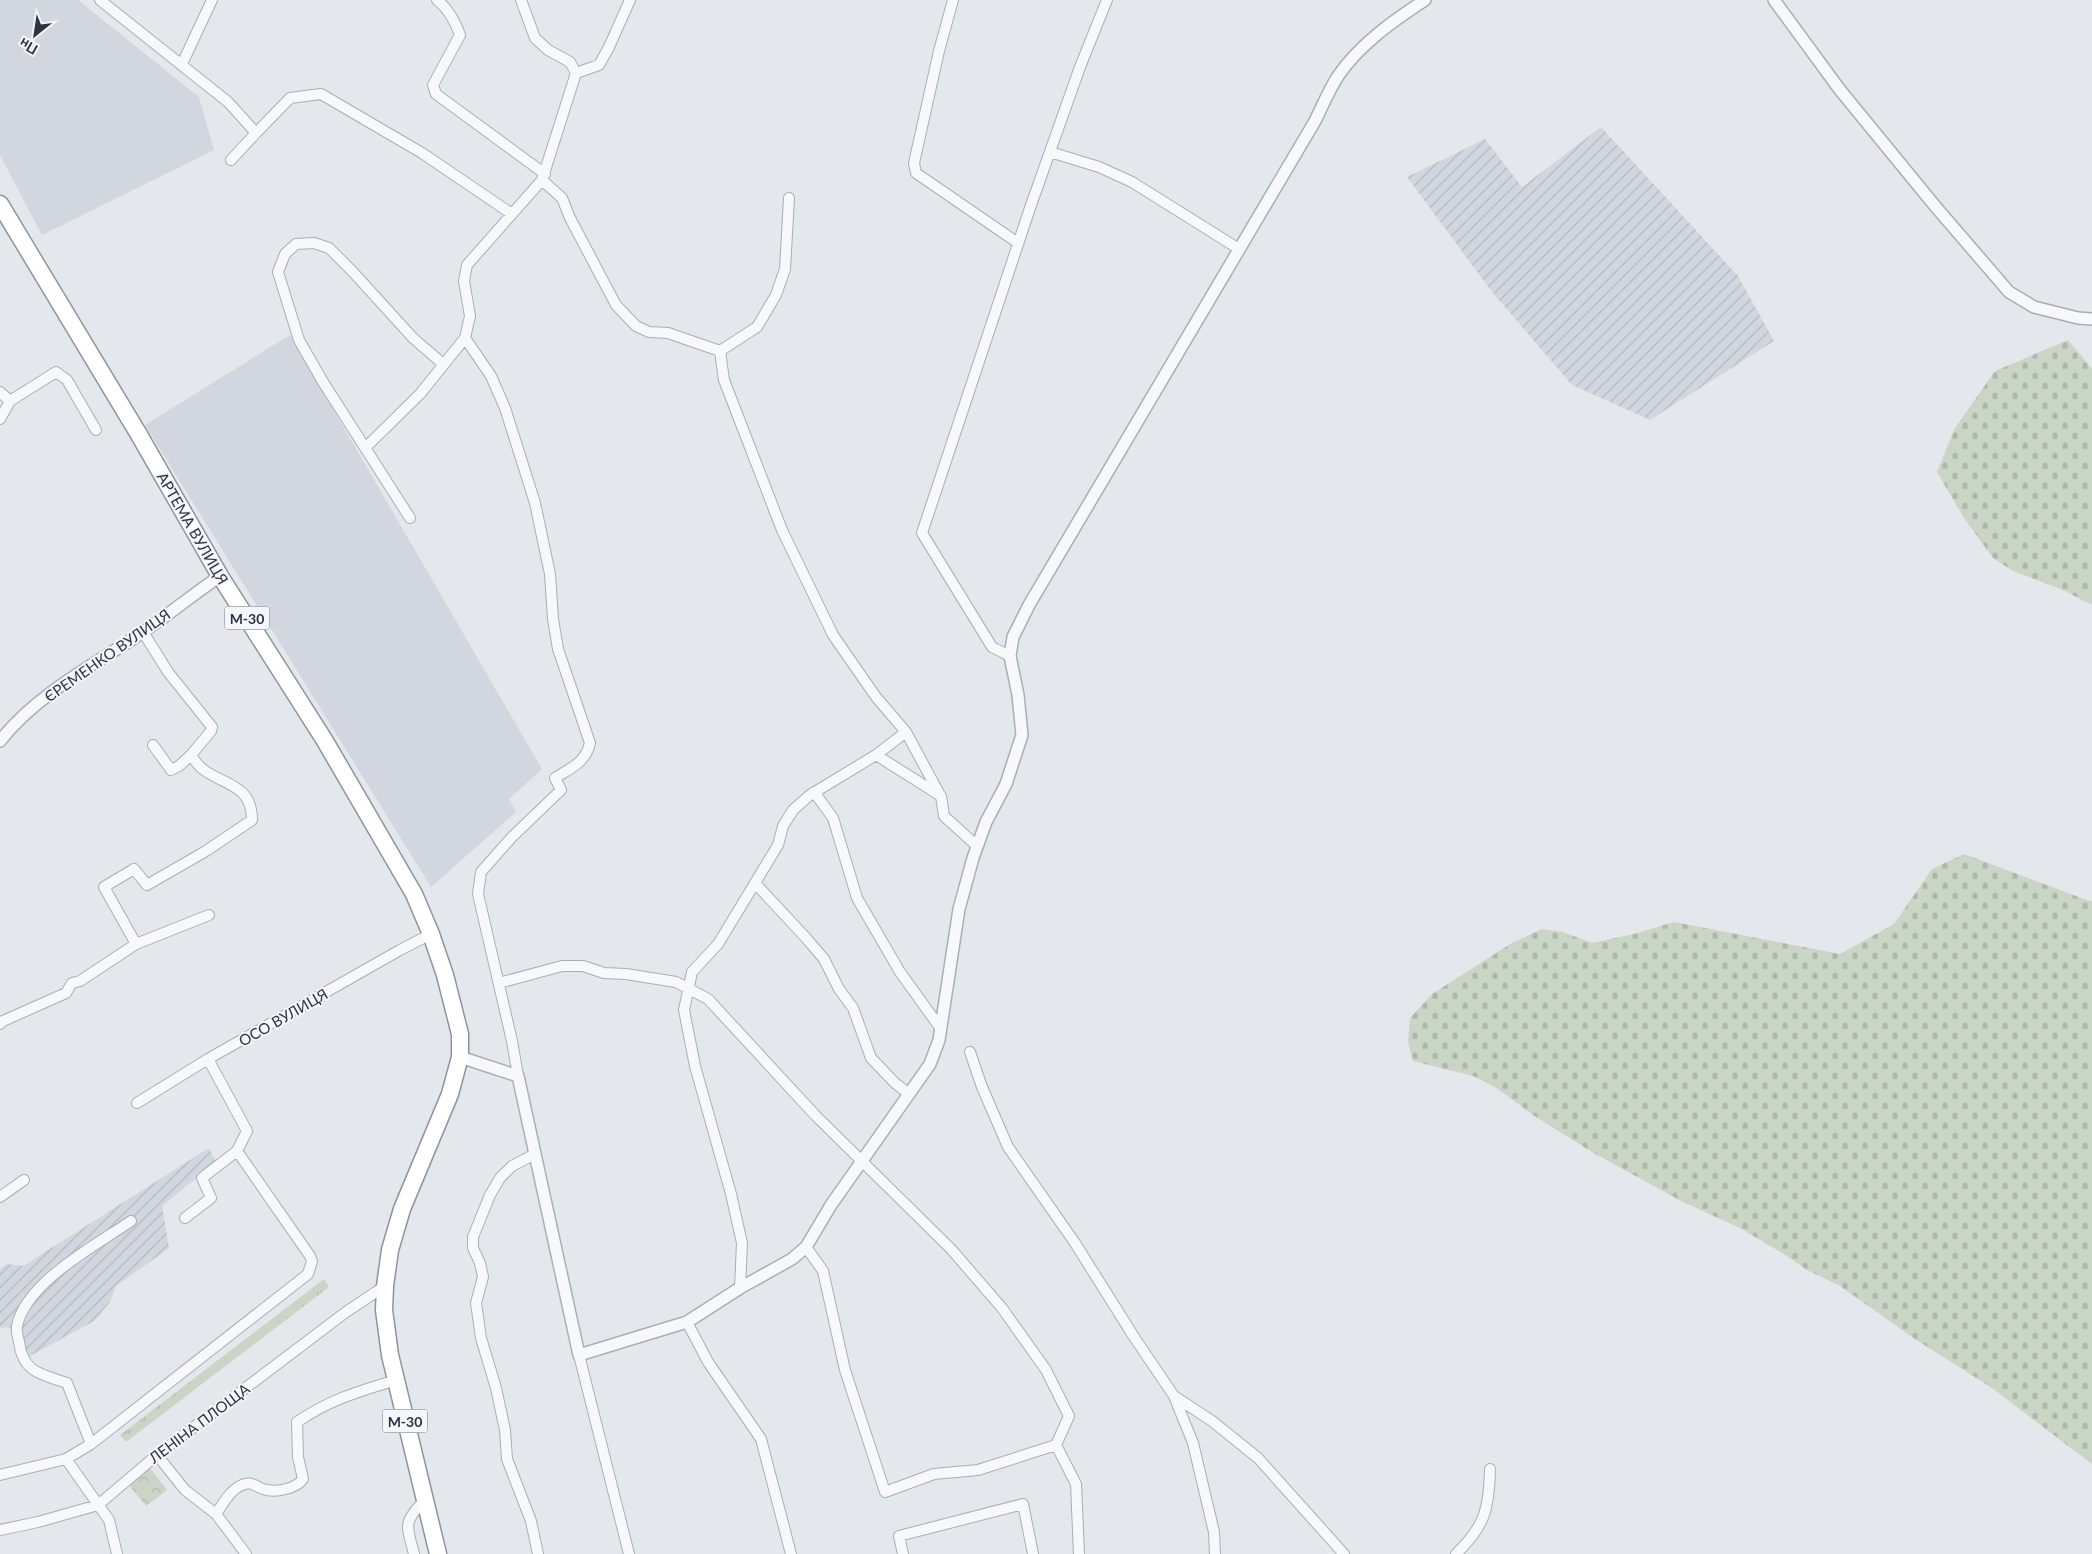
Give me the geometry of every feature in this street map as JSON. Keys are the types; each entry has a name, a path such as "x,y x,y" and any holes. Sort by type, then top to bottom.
{"highway":[{"name":"АРТЕМА ВУЛИЦЯ","path":"0,204 138,433 220,576 330,750 414,894 431,934 453,1003 461,1051"},
{"name":"М-30","path":"438,1554 387,1341 384,1310 385,1286 390,1250 402,1209 450,1094 461,1051"}],"street":[{"path":"100,0 228,102 256,133"},
{"path":"182,64 212,0"},
{"path":"437,0 444,5 455,21 460,35 433,85 436,94 544,177 562,198 570,218 616,305 636,326 649,332 668,333 720,351"},
{"path":"365,448 420,394 465,338 470,316 464,281 467,265 544,177 576,73 570,62 548,50 535,38 521,0"},
{"path":"576,73 599,65 610,47 630,0"},
{"path":"953,0 939,51 914,163 916,173 1018,243"},
{"path":"1010,656 992,647 922,533 1018,243 1107,0"},
{"path":"579,1355 687,1322 740,1288 792,1259 806,1247 831,1205 930,1064 941,1029 958,909 977,846 986,822 1006,784 1022,735 1018,695 1010,656 1013,637 1029,605 1315,121 1338,77 1368,42 1391,23 1425,0"},
{"path":"1774,0 1840,90 1935,206 2009,292 2034,306 2078,318 2092,319"},
{"path":"231,160 290,98 321,94 422,153 512,214"},
{"path":"1050,152 1099,167 1132,182 1239,248"},
{"path":"720,351 757,327 776,295 785,269 788,198"},
{"path":"410,518 323,382 300,340 278,272 285,254 296,244 314,242 329,248 413,338 443,364"},
{"path":"465,338 491,376 505,408 535,503 550,574 553,620 558,649 590,743 588,752 581,762 555,778 561,790 512,836 481,872 478,894 579,1355 629,1554"},
{"path":"720,351 724,380 782,530 828,626 876,697 906,732 941,796 944,816 977,846"},
{"path":"0,420 10,401 56,372 67,380 96,430"},
{"path":"0,392 10,401"},
{"name":"ЄРЕМЕНКО ВУЛИЦЯ","path":"0,741 14,725 51,693 143,632 220,576"},
{"path":"143,632 168,672 212,727 211,731 191,756 180,766 171,770 153,745"},
{"path":"740,1288 742,1243 732,1194 696,1066 684,1010 692,972 718,944 778,845 783,826 793,810 814,792 876,755 906,732"},
{"path":"876,755 941,796"},
{"path":"136,944 104,886 134,869 147,885 206,851 252,820 252,810 249,801 239,790 224,780 206,772 198,766 191,756"},
{"path":"814,792 833,818 860,904 900,972 941,1029"},
{"path":"755,883 824,959 852,1008 871,1058 895,1084 909,1094"},
{"path":"0,1024 32,1007 66,993 72,983 80,981 136,944 209,915"},
{"name":"ОСО ВУЛИЦЯ","path":"137,1103 208,1059 431,934"},
{"path":"499,983 562,966 583,966 604,973 626,974 676,982 708,999 861,1162 951,1249 1002,1308 1046,1370 1069,1416 1056,1445 978,1470 934,1474 885,1492 845,1370 823,1271 806,1247"},
{"path":"461,1051 518,1076"},
{"path":"970,1052 982,1087 1008,1147 1075,1243 1134,1337 1174,1396 1193,1443 1214,1532 1216,1554"},
{"path":"185,1218 211,1198 202,1178 237,1151 247,1131 208,1059"},
{"path":"0,1475 66,1459 91,1444 308,1274 312,1261 310,1256 237,1151"},
{"path":"534,1154 512,1166 500,1178 490,1195 473,1237 474,1248 483,1277 476,1303 480,1338 498,1396 505,1430 507,1459 532,1521 538,1554"},
{"path":"0,1197 24,1180"},
{"path":"91,1444 67,1383 34,1372 21,1355 17,1328 24,1307 46,1280 131,1221"},
{"name":"ЛЕНІНА ПЛОЩА","path":"0,1530 38,1522 98,1505 157,1455 338,1318 385,1286"},
{"path":"687,1322 708,1362 761,1439 791,1554"},
{"path":"216,1514 236,1488 244,1484 252,1483 270,1491 290,1488 300,1484 303,1479 298,1458 297,1422 320,1407 343,1396 396,1380"},
{"path":"1174,1396 1212,1421 1258,1458 1344,1554"},
{"path":"1056,1445 1076,1484 1079,1554"},
{"path":"157,1455 185,1490 216,1514 246,1554"},
{"path":"66,1459 110,1520 117,1554"},
{"path":"1456,1554 1472,1538 1485,1514 1490,1496 1490,1469"},
{"path":"414,1554 407,1525 411,1514 424,1501"},
{"path":"903,1554 899,1536 1023,1504 1033,1554"}],"shaded area":[{"path":"0,0 78,0 199,97 214,150 42,235 0,155"},
{"path":"1601,127 1738,276 1774,341 1650,420 1572,385 1492,292 1407,177 1485,139 1522,187"},
{"path":"290,335 542,769 509,799 516,812 431,887 145,425"},
{"path":"209,1148 216,1162 162,1206 169,1248 116,1286 110,1302 94,1321 30,1356 9,1327 0,1328 0,1269 7,1264 23,1266"}],"green space":[{"path":"2068,340 2092,369 2092,605 2061,589 2013,571 1993,558 1964,518 1937,472 1955,428 1995,371"},
{"path":"1964,854 2092,902 2092,1464 1992,1388 1915,1339 1840,1286 1807,1270 1740,1228 1681,1201 1592,1152 1536,1117 1495,1087 1473,1076 1413,1061 1408,1042 1410,1018 1432,994 1512,943 1542,929 1563,932 1592,943 1634,934 1674,922 1840,954 1894,924 1932,869"},
{"path":"324,1279 329,1287 126,1442 120,1435"},
{"path":"150,1468 167,1490 146,1506 129,1485"}]}
